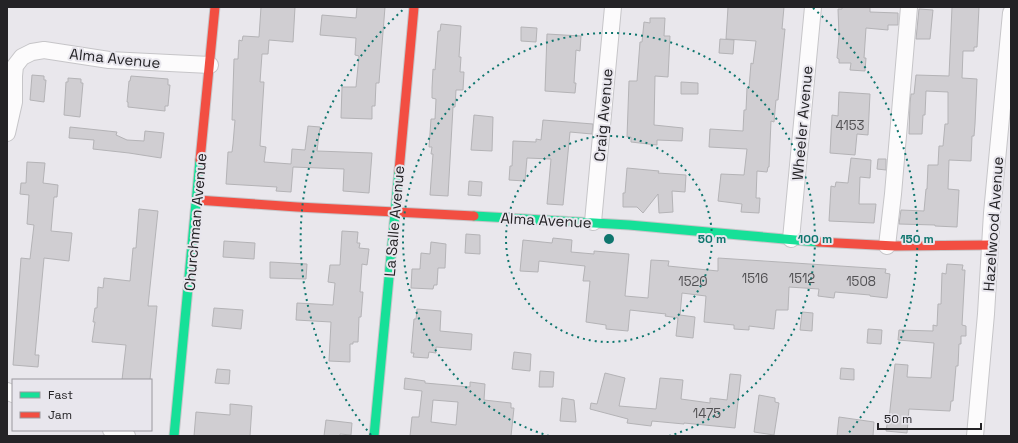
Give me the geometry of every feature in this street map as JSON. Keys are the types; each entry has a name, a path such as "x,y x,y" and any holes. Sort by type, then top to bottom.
{"street":[{"name":"Churchman Avenue","path":"174,436 215,7"},
{"name":"La Salle Avenue","path":"374,436 414,7"},
{"name":"Craig Avenue","path":"593,222 613,7"},
{"name":"Wheeler Avenue","path":"791,239 813,7"},
{"path":"887,246 893,194 909,7"},
{"name":"Hazelwood Avenue","path":"975,436 986,314 992,213 1011,13"},
{"name":"Alma Avenue","path":"7,133 14,102 15,66 22,57 32,52 44,50 109,60 210,66"},
{"name":"Alma Avenue","path":"197,200 293,208 593,222 864,246 991,245"},
{"path":"114,431 127,436"}],"building":[{"path":"261,7 295,7 293,42 269,40 268,54 262,54 260,82 264,82 260,146 266,147 264,162 291,164 292,149 305,150 308,126 320,127 317,151 372,153 369,193 343,191 344,169 293,167 291,192 276,191 277,187 226,184 228,152 232,152 235,120 232,120 234,59 238,59 239,40 242,41 243,36 259,37"},
{"path":"357,7 385,7 379,83 376,83 375,106 372,106 372,119 341,118 342,87 356,87 359,56 355,55 356,38 320,35 322,15 356,18"},
{"path":"728,7 784,7 782,29 785,29 778,100 776,100 774,122 771,121 769,167 767,172 757,171 756,198 760,198 759,213 741,212 742,204 718,201 721,174 744,175 747,149 709,147 710,129 743,131 747,88 749,88 751,63 753,64 756,41 726,39"},
{"path":"842,7 870,7 870,12 898,13 898,25 888,25 888,30 866,28 864,58 866,58 865,71 850,70 851,63 839,63 839,59 837,58 839,36 838,9 842,9"},
{"path":"952,7 979,7 977,47 974,47 974,51 963,51 962,78 977,79 975,124 974,136 972,136 971,161 949,160 948,189 959,190 957,227 899,224 901,210 924,211 928,165 938,165 939,146 943,146 945,124 948,124 948,92 926,91 925,115 923,115 922,134 909,134 910,103 911,94 914,94 916,75 949,76"},
{"path":"919,9 933,10 930,39 916,39"},
{"path":"650,18 665,18 664,36 670,36 668,77 655,76 654,125 683,128 682,141 657,140 657,145 631,142 631,137 627,137 629,81 637,81 640,42 642,42 644,22 650,23"},
{"path":"441,24 461,26 459,57 461,57 460,72 464,72 463,90 456,90 455,107 453,107 448,196 430,195 433,154 431,154 432,147 429,147 431,119 435,119 436,99 432,98 433,69 435,70 438,31 440,31"},
{"path":"521,27 537,28 536,42 521,41"},
{"path":"547,34 581,36 580,51 576,50 574,83 576,83 575,93 545,91"},
{"path":"720,39 734,40 733,54 719,53"},
{"path":"32,75 44,76 44,80 46,80 44,102 30,100"},
{"path":"131,76 168,79 168,85 170,85 168,106 165,106 165,111 128,107 129,81"},
{"path":"68,78 81,79 81,83 83,83 80,117 64,115 66,82 68,82"},
{"path":"681,82 698,83 698,94 681,94"},
{"path":"839,92 870,94 868,135 857,134 855,155 830,153 832,115 838,116"},
{"path":"474,115 493,117 492,151 471,150"},
{"path":"543,120 593,124 592,134 570,132 563,205 547,204 551,159 527,158 525,181 509,180 510,166 512,166 513,141 536,142 536,139 541,140"},
{"path":"70,127 117,132 116,135 127,140 144,141 145,131 164,133 161,158 93,149 94,140 69,138"},
{"path":"851,158 871,160 870,178 860,177 859,204 876,204 874,223 829,221 831,186 835,187 836,182 848,183"},
{"path":"878,159 886,159 886,170 877,169"},
{"path":"27,162 45,163 43,183 58,185 57,197 54,197 51,231 72,233 69,261 44,258 35,355 39,355 38,367 13,365 21,258 30,259 34,225 27,224 29,195 20,194 21,183 26,183"},
{"path":"627,168 659,171 658,173 686,175 685,192 672,191 673,212 659,213 658,194 643,213 637,207 623,207 623,193 625,193"},
{"path":"469,181 482,182 481,196 468,195"},
{"path":"139,209 158,211 148,306 157,306 150,379 122,379 126,345 92,342 95,322 93,322 95,308 97,308 98,287 103,288 104,278 130,281 133,248 136,248"},
{"path":"342,231 358,232 357,243 360,243 359,248 369,249 367,265 362,264 360,292 363,292 361,317 359,317 358,342 353,342 353,344 350,344 350,362 329,361 331,322 296,320 297,303 333,305 335,283 328,282 330,265 340,265"},
{"path":"466,234 480,235 480,254 465,253"},
{"path":"553,238 572,240 571,252 594,254 594,251 629,254 625,296 648,298 651,260 669,261 668,266 718,271 718,258 886,269 885,273 890,274 887,298 835,292 834,298 818,296 819,289 789,287 788,310 776,310 774,329 749,326 749,330 734,329 734,325 704,322 706,296 682,293 680,315 695,317 693,338 676,336 678,318 665,316 666,314 630,310 628,331 606,329 606,325 586,322 590,281 583,281 585,266 539,261 538,272 520,271 523,240 552,243"},
{"path":"224,241 255,243 254,259 223,257"},
{"path":"431,242 446,244 445,268 438,268 437,285 434,285 433,289 411,288 412,269 420,269 421,253 430,254"},
{"path":"270,262 307,264 306,279 270,278"},
{"path":"947,264 963,265 962,270 965,270 962,325 966,326 966,336 961,336 961,344 959,344 958,366 956,366 953,401 951,401 950,411 909,409 907,433 886,431 889,419 895,364 908,365 907,377 931,378 934,343 898,340 899,330 933,331 933,325 937,326 938,304 941,304 942,273 946,274"},
{"path":"214,308 243,310 241,329 212,326"},
{"path":"417,309 441,311 440,331 472,334 471,350 436,347 436,353 429,352 428,358 413,357 414,353 411,353 414,319 416,319"},
{"path":"802,312 813,313 812,331 800,330"},
{"path":"868,329 882,330 881,344 867,343"},
{"path":"514,352 531,354 530,371 512,369"},
{"path":"841,368 854,369 854,380 840,379"},
{"path":"217,369 230,370 229,384 215,383"},
{"path":"540,371 554,372 553,387 539,387"},
{"path":"605,373 625,378 619,406 656,409 660,378 683,380 681,399 710,403 710,398 727,400 730,374 741,375 735,428 652,421 651,426 627,423 628,419 590,409 591,403 597,404"},
{"path":"405,378 425,381 425,383 470,387 470,382 485,384 484,400 511,403 511,408 514,408 511,436 410,436 412,417 419,417 422,391 404,389","holes":["433,400 458,402 456,425 431,422"]},
{"path":"759,395 775,398 775,402 779,403 774,435 754,432"},
{"path":"562,398 574,400 576,422 560,421"},
{"path":"230,404 252,406 250,436 194,436 196,412 230,415"},
{"path":"839,417 874,422 873,436 837,436"},
{"path":"326,420 352,423 351,435 340,434 340,436 324,436"}],"traffic: fast":[{"path":"174,436 200,160"},
{"path":"374,436 399,171"},
{"path":"474,216 629,225 818,242"}],"traffic: jam":[{"path":"200,160 215,7"},
{"path":"399,171 414,7"},
{"path":"197,200 297,207 474,216"},
{"path":"818,242 895,246 991,245"}]}
